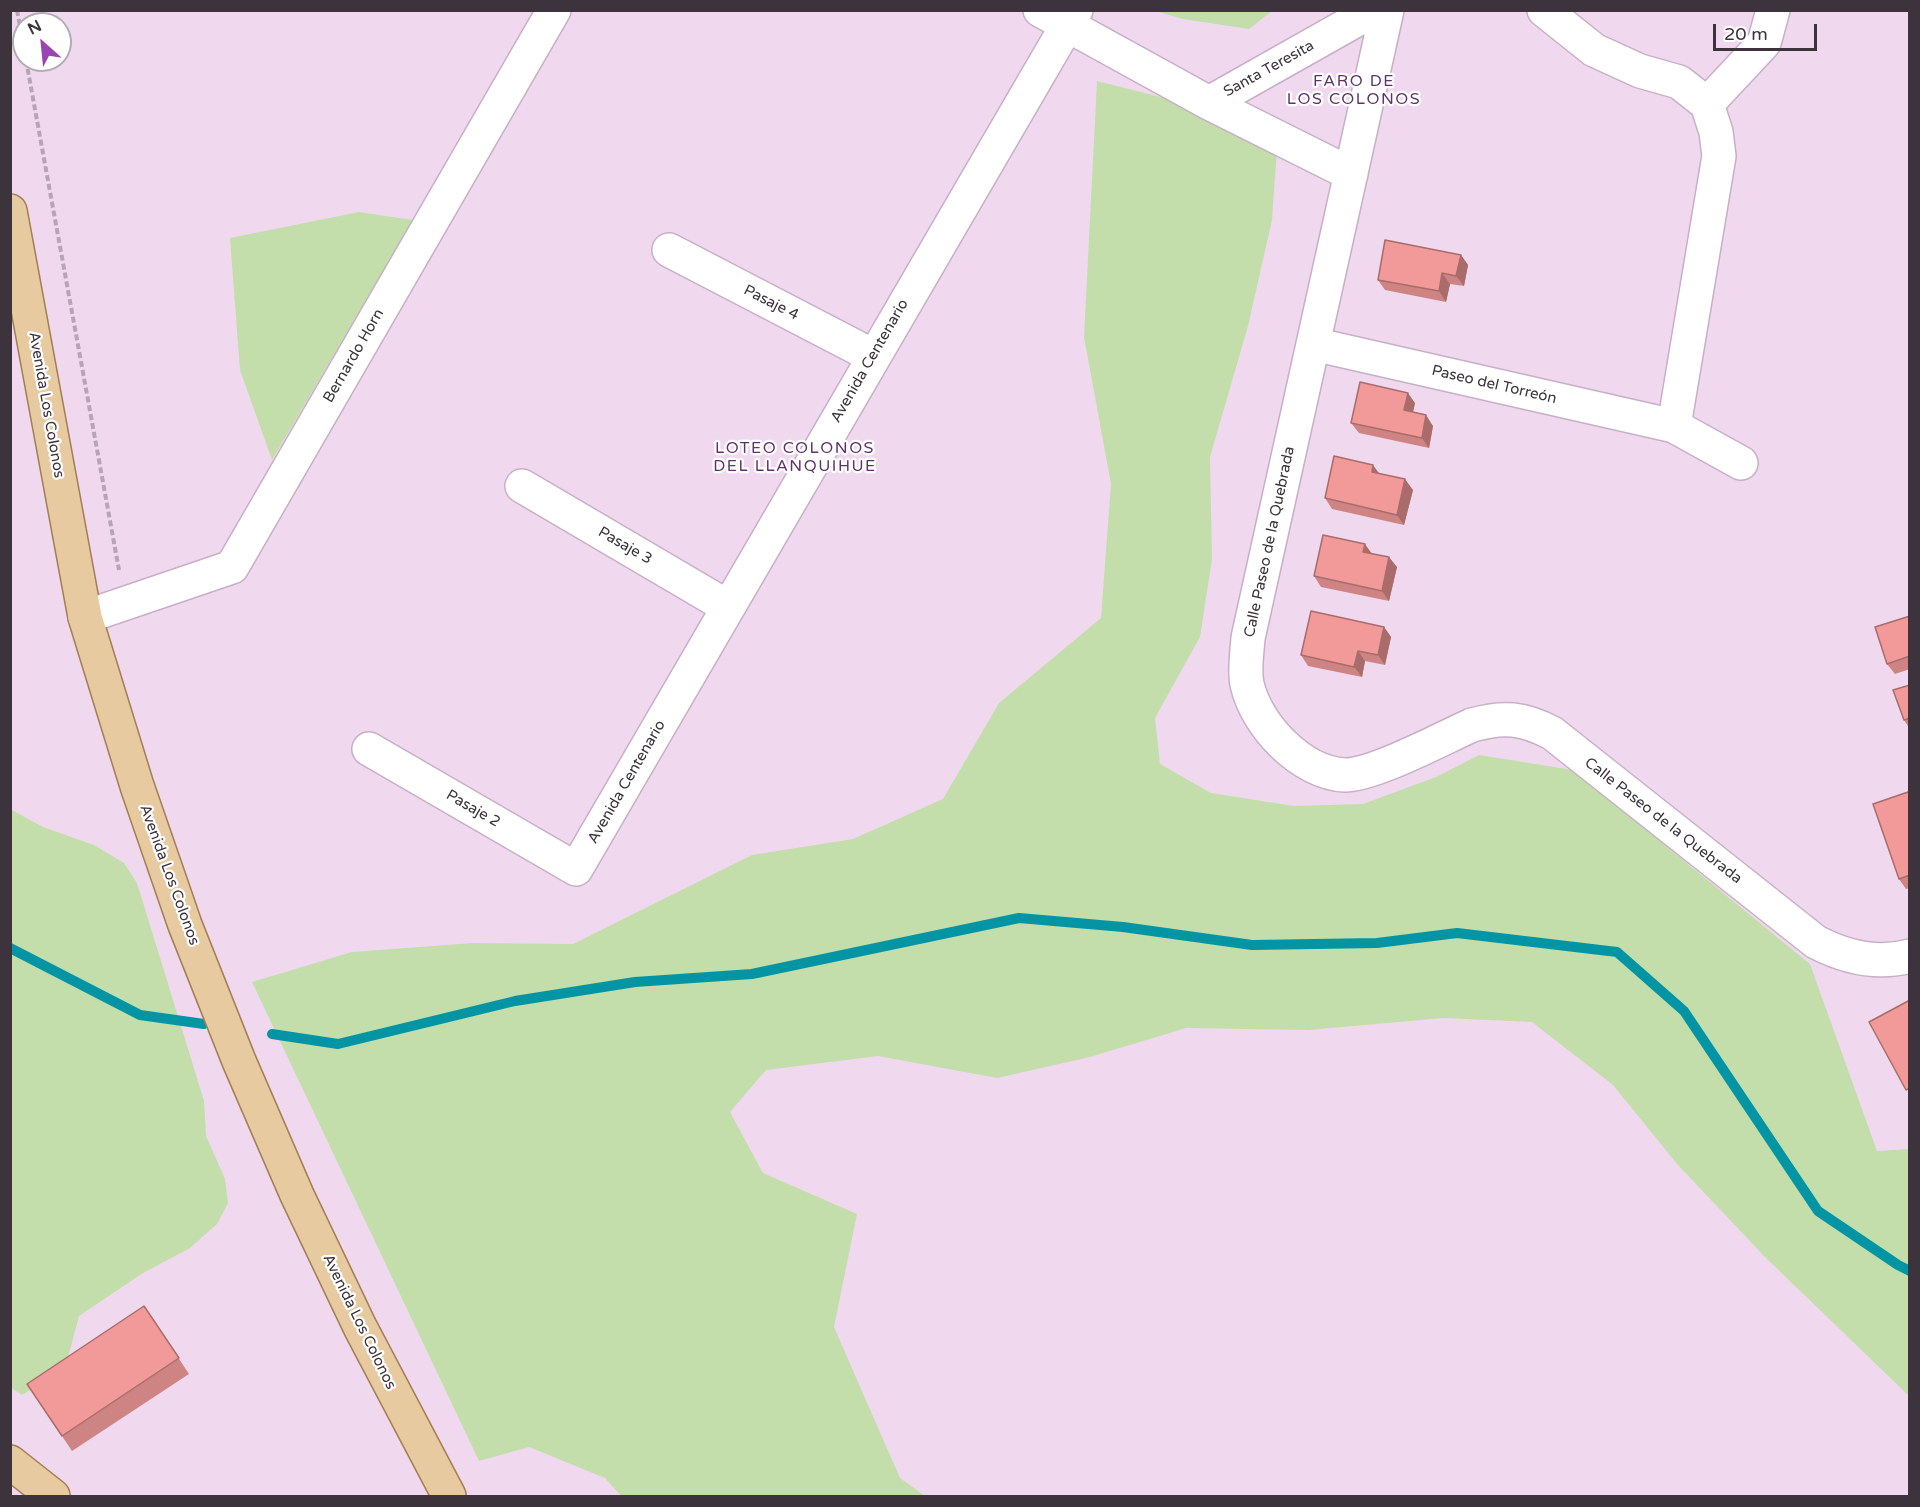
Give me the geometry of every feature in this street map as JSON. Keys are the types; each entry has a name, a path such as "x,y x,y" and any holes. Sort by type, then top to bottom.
{"main road":[{"name":"Avenida Los Colonos","path":"10,212 85,616 137,786 185,925 239,1061 297,1195 360,1327 449,1497"},
{"path":"10,1462 53,1497"}],"street":[{"name":"Bernardo Horn","path":"85,616 232,567 554,10"},
{"name":"Santa Teresita","path":"1209,103 1374,10"},
{"name":"Calle Paseo de la Quebrada","path":"1387,10 1248,638 1246,682 1255,707 1273,735 1304,762 1346,775 1377,768 1472,725 1486,721 1515,719 1534,724 1552,733 1816,942 1835,952 1855,958 1875,960 1910,956"},
{"path":"1544,10 1594,50 1640,70 1678,82 1707,104 1716,132 1719,156 1674,426"},
{"path":"1707,104 1764,43 1773,10"},
{"path":"1061,16 1209,103"},
{"name":"Avenida Centenario","path":"576,869 873,356 1061,16"},
{"name":"Santa Teresita","path":"1209,103 1351,174"},
{"name":"Pasaje 4","path":"669,250 873,356"},
{"name":"Paseo del Torreón","path":"1314,344 1674,426 1741,463"},
{"name":"Pasaje 3","path":"522,486 728,607"},
{"name":"Pasaje 2","path":"369,749 576,869"}],"path":[{"path":"28,72 125,603"}],"green space":[{"path":"1272,10 1249,29 1183,19 1155,11"},
{"path":"1097,81 1192,105 1277,148 1272,220 1248,326 1210,457 1212,559 1200,637 1155,718 1160,764 1211,793 1294,806 1363,804 1436,777 1479,755 1573,770 1810,964 1877,1151 1909,1149 1909,1396 1764,1256 1677,1164 1613,1085 1532,1022 1444,1018 1308,1030 1186,1028 1090,1057 997,1078 878,1056 766,1070 730,1112 763,1173 857,1214 834,1327 900,1478 925,1496 621,1496 605,1478 529,1447 479,1461 252,982 352,952 473,943 573,944 752,855 853,839 943,799 999,703 1101,618 1111,484 1084,337"},
{"path":"359,212 413,220 272,460 240,370 230,238"},
{"path":"10,809 43,827 94,845 124,863 137,883 204,1101 206,1136 225,1179 228,1203 217,1224 190,1248 143,1273 79,1316 65,1369 22,1395 10,1387"}],"building":[{"path":"1385,240 1461,255 1456,276 1442,273 1439,291 1378,280"},
{"path":"1360,382 1408,393 1404,410 1426,415 1422,438 1351,423"},
{"path":"1334,456 1373,465 1372,472 1405,479 1397,515 1325,498"},
{"path":"1323,535 1365,544 1363,552 1389,557 1382,591 1314,576"},
{"path":"1311,611 1384,627 1378,655 1358,651 1354,667 1301,655"},
{"path":"1910,616 1910,656 1887,664 1875,627"},
{"path":"1910,685 1910,718 1904,720 1893,690"},
{"path":"1908,792 1910,797 1910,875 1899,879 1873,804"},
{"path":"1910,1000 1910,1088 1906,1090 1869,1022"},
{"path":"144,1306 179,1358 62,1436 27,1384"}],"waterway":[{"path":"272,1034 338,1044 515,1001 635,982 752,974 1019,918 1123,927 1252,945 1377,943 1457,933 1617,952 1684,1011 1818,1211 1910,1271"},
{"path":"10,948 140,1015 204,1024"}],"district":[{"name":"FARO DE LOS COLONOS","path":"1354,91"},
{"name":"LOTEO COLONOS DEL LLANQUIHUE","path":"795,458"}]}
